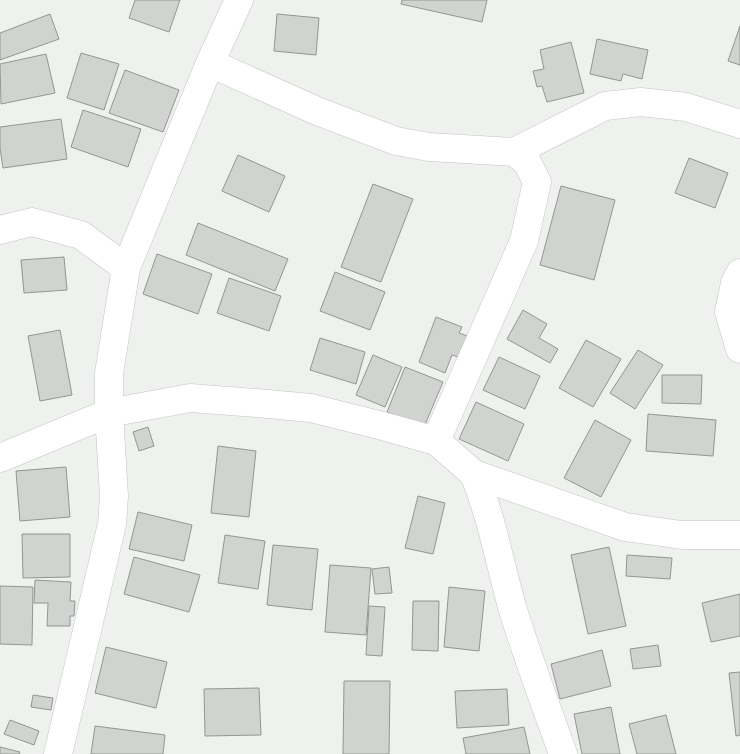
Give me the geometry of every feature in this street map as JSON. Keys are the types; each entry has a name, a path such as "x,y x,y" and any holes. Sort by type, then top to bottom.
{"street":[{"path":"58,754 112,524 114,496 109,413 109,373 126,268 210,63 239,0"},
{"path":"210,63 317,111 396,141 429,147 514,152 605,106 640,102 686,107 740,124"},
{"path":"436,441 524,241 537,182 527,162 514,152"},
{"path":"0,230 32,222 81,235 126,268"},
{"path":"740,273 735,283 729,312 740,349"},
{"path":"0,458 109,413 190,398 257,402 311,408 436,441 474,474 625,527 682,535 740,535"},
{"path":"474,474 485,502 516,618 563,754"}],"building":[{"path":"135,0 180,0 169,32 129,18"},
{"path":"402,0 487,0 482,22 401,4"},
{"path":"50,14 59,39 0,60 0,33"},
{"path":"277,14 319,18 316,55 274,51"},
{"path":"740,26 740,65 728,61"},
{"path":"597,39 648,50 642,79 623,74 621,81 590,74"},
{"path":"571,42 584,93 547,102 542,86 537,87 533,71 544,69 540,50"},
{"path":"81,53 119,64 104,110 67,98"},
{"path":"46,54 55,93 1,104 0,64"},
{"path":"125,70 179,90 163,132 109,113"},
{"path":"83,110 141,129 128,167 71,147"},
{"path":"61,119 67,159 3,168 0,148 0,127"},
{"path":"238,155 285,176 269,212 222,191"},
{"path":"689,158 728,173 715,208 675,193"},
{"path":"373,184 413,199 381,282 341,267"},
{"path":"561,186 615,200 594,280 540,265"},
{"path":"198,223 288,259 275,291 186,255"},
{"path":"157,254 212,274 198,314 143,294"},
{"path":"64,257 67,290 24,293 21,260"},
{"path":"335,272 385,292 370,330 320,311"},
{"path":"229,278 281,296 269,331 217,313"},
{"path":"523,310 547,324 539,338 558,349 550,363 507,339"},
{"path":"436,317 462,327 459,333 467,336 458,357 452,355 445,373 419,362"},
{"path":"60,330 72,395 40,401 28,336"},
{"path":"320,338 365,352 356,384 310,370"},
{"path":"586,340 621,359 593,407 559,388"},
{"path":"638,350 663,365 635,409 610,393"},
{"path":"373,355 402,367 385,407 356,395"},
{"path":"499,357 540,376 525,409 483,390"},
{"path":"405,367 443,382 424,427 387,412"},
{"path":"662,375 702,375 701,404 662,403"},
{"path":"476,402 524,424 508,461 459,439"},
{"path":"648,414 716,420 713,456 646,451"},
{"path":"595,420 631,440 601,497 564,478"},
{"path":"148,427 154,446 139,451 133,432"},
{"path":"218,446 256,451 249,517 211,513"},
{"path":"66,467 70,517 20,521 16,471"},
{"path":"418,496 445,503 433,554 405,548"},
{"path":"138,512 192,525 184,561 129,549"},
{"path":"22,534 70,534 70,577 23,578"},
{"path":"225,535 265,541 258,589 218,583"},
{"path":"273,545 318,549 312,610 267,605"},
{"path":"609,547 626,626 588,634 571,555"},
{"path":"627,555 672,558 670,579 626,576"},
{"path":"134,557 200,575 189,612 124,594"},
{"path":"330,565 371,568 366,635 325,632"},
{"path":"389,567 392,593 375,594 372,569"},
{"path":"35,580 71,582 70,601 75,601 74,616 70,616 70,626 47,626 48,603 34,603"},
{"path":"0,586 33,587 32,645 0,644"},
{"path":"449,587 485,591 479,651 444,647"},
{"path":"740,594 740,636 711,642 702,603"},
{"path":"413,601 439,601 438,651 412,650"},
{"path":"369,606 385,607 382,656 366,655"},
{"path":"658,645 661,666 633,669 630,649"},
{"path":"106,647 167,662 156,708 95,693"},
{"path":"602,650 611,686 560,699 551,664"},
{"path":"740,672 740,735 736,736 729,673"},
{"path":"344,681 390,681 389,754 343,754"},
{"path":"259,688 261,735 205,736 204,689"},
{"path":"507,689 509,725 457,728 455,691"},
{"path":"33,695 53,698 51,710 31,707"},
{"path":"611,707 620,754 582,754 574,714"},
{"path":"666,715 676,754 637,754 629,724"},
{"path":"10,720 39,731 34,745 4,734"},
{"path":"95,726 165,735 163,754 91,754"},
{"path":"524,727 530,754 466,754 463,738"},
{"path":"0,747 20,752 19,754 0,754"}]}
